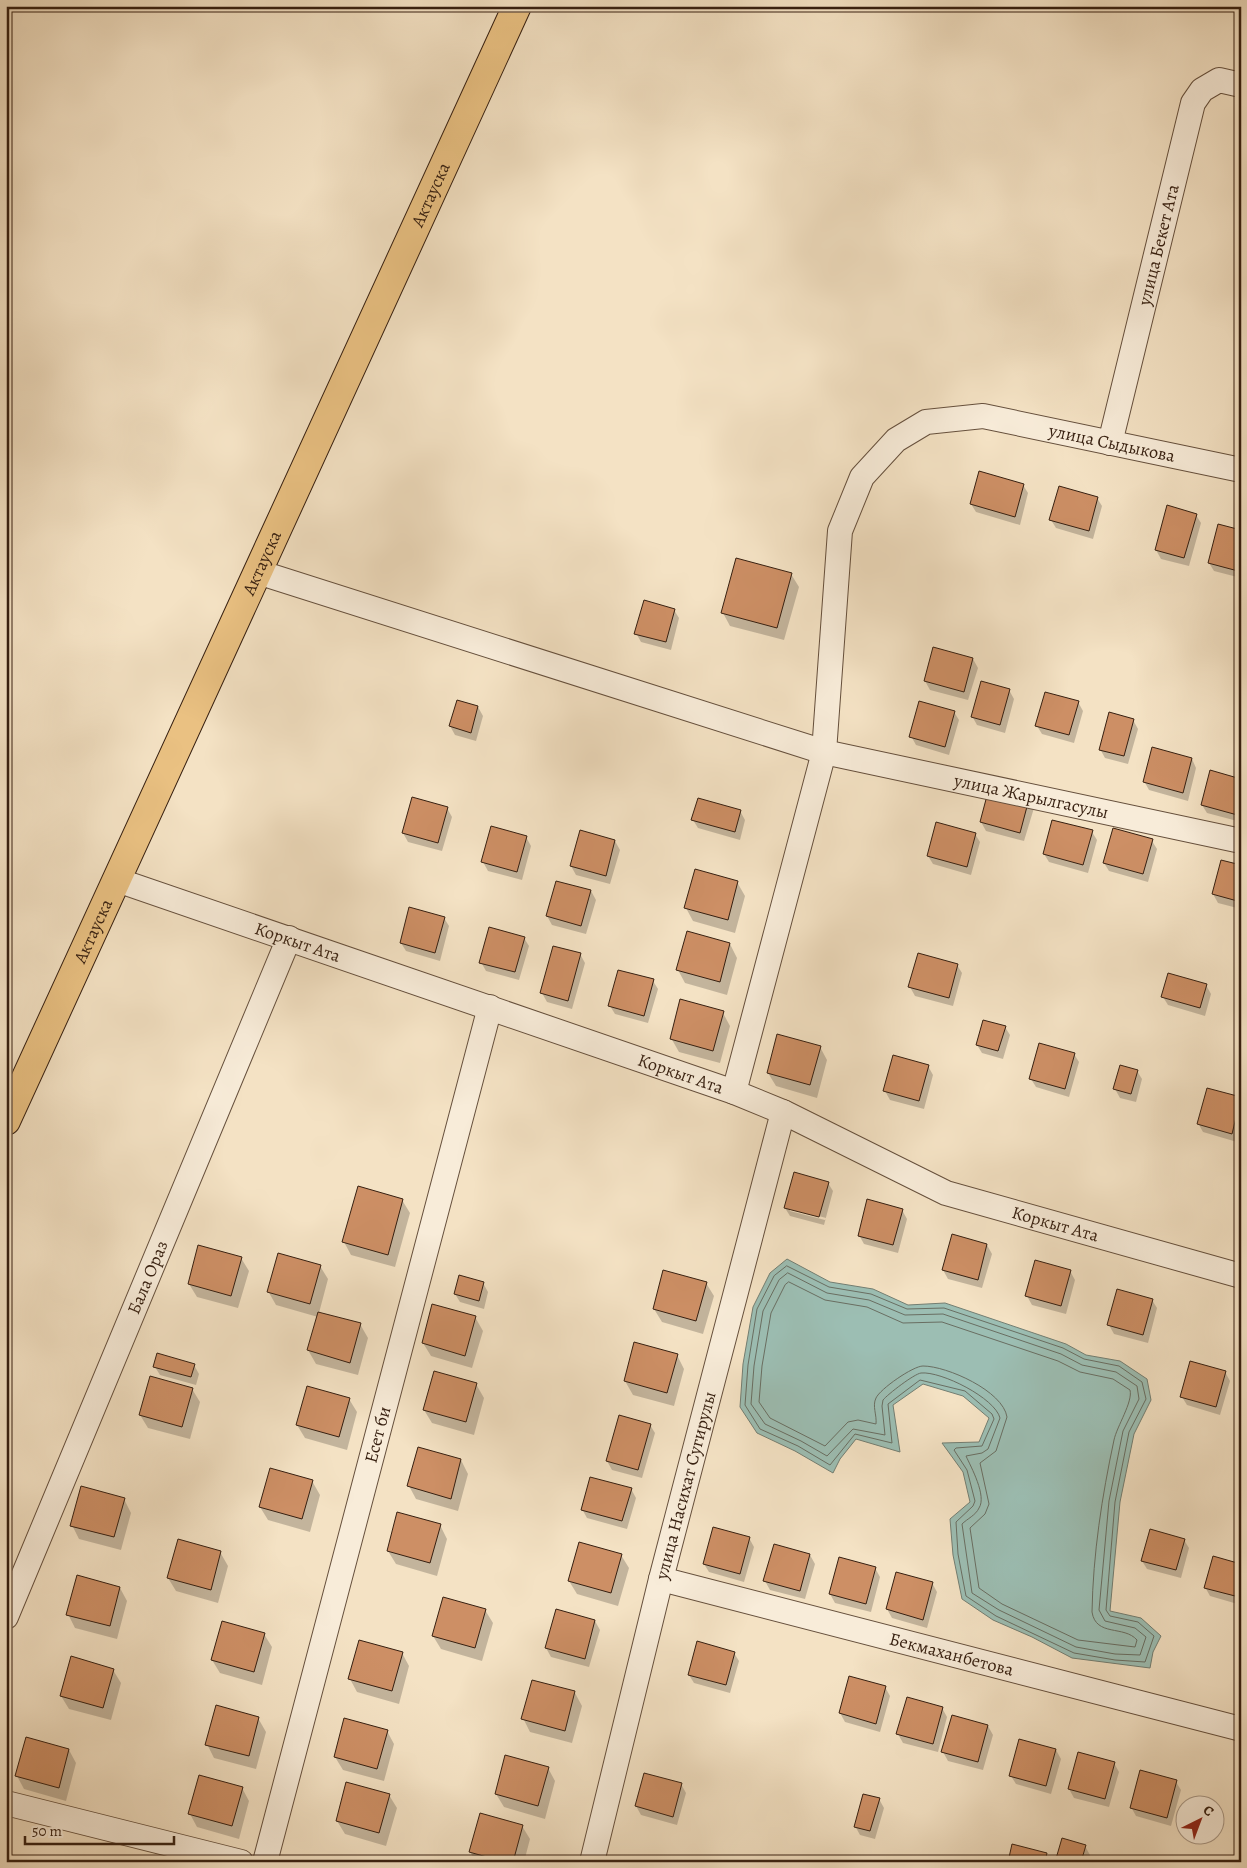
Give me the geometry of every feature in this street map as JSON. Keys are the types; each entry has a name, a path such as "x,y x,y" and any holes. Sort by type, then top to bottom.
{"main road":[{"name":"Актауска","path":"6,1121 517,6"}],"street":[{"name":"улица Бекет Ата","path":"1110,443 1193,103 1202,90 1219,80 1241,85"},
{"name":"улица Сыдыкова","path":"734,1092 824,752 840,531 862,477 896,440 926,422 983,416 1241,470"},
{"name":"улица Жарылгасулы","path":"258,572 824,752 1241,841"},
{"name":"Коркыт Ата","path":"117,880 734,1092 783,1112 946,1192 1241,1276"},
{"name":"Бала Ораз","path":"6,1617 289,938"},
{"name":"Есет би","path":"265,1862 490,1007"},
{"name":"улица Насихат Сугирулы","path":"592,1862 661,1579 783,1112"},
{"name":"Бекмаханбетова","path":"661,1579 1241,1729"},
{"path":"6,1803 241,1862"}],"water":[{"path":"787,1259 830,1282 873,1289 908,1305 945,1303 1066,1344 1086,1355 1120,1361 1147,1379 1151,1400 1134,1434 1120,1502 1110,1611 1141,1618 1161,1636 1153,1652 1150,1668 1072,1658 1032,1637 993,1620 962,1599 953,1555 950,1519 970,1502 963,1472 942,1443 979,1442 989,1418 963,1396 923,1384 893,1405 900,1452 856,1439 840,1459 833,1473 795,1451 757,1433 740,1407 743,1364 753,1307 770,1273"}],"building":[{"path":"979,471 1024,484 1015,517 970,504"},
{"path":"1059,486 1098,497 1089,531 1049,520"},
{"path":"1167,505 1197,514 1184,558 1155,550"},
{"path":"1218,524 1241,530 1241,562 1238,571 1208,563"},
{"path":"736,558 792,573 777,628 721,613"},
{"path":"644,600 675,609 666,642 634,634"},
{"path":"933,647 973,658 964,692 924,681"},
{"path":"981,681 1010,689 1000,725 971,717"},
{"path":"1045,692 1079,701 1069,735 1035,726"},
{"path":"457,700 478,706 471,733 449,726"},
{"path":"919,701 955,711 945,747 909,737"},
{"path":"1109,712 1134,719 1124,756 1099,750"},
{"path":"1152,747 1192,758 1183,793 1143,782"},
{"path":"1210,770 1241,779 1241,816 1201,805"},
{"path":"989,788 1029,799 1020,833 980,822"},
{"path":"412,797 448,807 438,843 402,833"},
{"path":"698,798 741,810 735,832 691,820"},
{"path":"1052,820 1093,830 1083,865 1043,854"},
{"path":"936,822 976,833 967,867 927,856"},
{"path":"491,826 527,836 517,872 481,862"},
{"path":"1113,828 1153,839 1143,874 1103,863"},
{"path":"580,830 615,840 606,876 570,866"},
{"path":"1221,860 1241,865 1241,902 1212,894"},
{"path":"695,869 738,881 728,920 684,908"},
{"path":"556,881 591,890 581,926 546,916"},
{"path":"409,907 445,917 435,953 400,943"},
{"path":"489,927 525,937 515,972 479,963"},
{"path":"687,931 730,943 720,982 676,970"},
{"path":"553,946 581,953 568,1001 540,993"},
{"path":"918,953 958,964 949,998 908,987"},
{"path":"618,970 654,979 644,1016 608,1006"},
{"path":"1168,973 1207,984 1200,1008 1161,997"},
{"path":"680,999 724,1011 713,1051 670,1039"},
{"path":"983,1020 1006,1026 998,1051 976,1045"},
{"path":"777,1034 821,1046 810,1085 767,1073"},
{"path":"1039,1043 1075,1053 1065,1089 1029,1079"},
{"path":"893,1055 929,1065 919,1101 883,1091"},
{"path":"1120,1065 1138,1070 1131,1094 1113,1089"},
{"path":"1207,1088 1241,1097 1232,1134 1197,1124"},
{"path":"794,1172 829,1182 819,1217 784,1208"},
{"path":"358,1186 403,1199 388,1255 342,1242"},
{"path":"867,1199 903,1209 893,1245 858,1236"},
{"path":"952,1234 987,1244 978,1280 942,1270"},
{"path":"198,1245 242,1257 231,1296 188,1284"},
{"path":"278,1253 321,1265 310,1304 267,1292"},
{"path":"1035,1260 1071,1270 1061,1306 1025,1296"},
{"path":"663,1270 707,1282 696,1321 653,1309"},
{"path":"459,1275 484,1282 479,1301 454,1294"},
{"path":"1117,1289 1153,1299 1143,1335 1107,1325"},
{"path":"432,1304 476,1316 465,1356 422,1343"},
{"path":"318,1312 361,1323 350,1363 307,1350"},
{"path":"634,1342 678,1354 667,1393 624,1381"},
{"path":"157,1353 195,1364 191,1377 153,1367"},
{"path":"1190,1361 1226,1371 1216,1407 1180,1397"},
{"path":"434,1371 477,1383 466,1422 423,1410"},
{"path":"150,1376 193,1388 182,1427 139,1415"},
{"path":"307,1386 350,1398 339,1437 296,1425"},
{"path":"619,1415 651,1424 638,1470 606,1461"},
{"path":"418,1447 461,1459 451,1499 407,1486"},
{"path":"270,1468 313,1480 302,1519 259,1507"},
{"path":"590,1477 632,1488 622,1521 581,1510"},
{"path":"81,1486 125,1498 114,1537 70,1526"},
{"path":"397,1512 441,1524 430,1563 387,1551"},
{"path":"713,1527 750,1537 740,1574 703,1564"},
{"path":"1150,1529 1185,1539 1176,1570 1141,1561"},
{"path":"178,1539 221,1551 211,1590 167,1578"},
{"path":"579,1542 622,1554 611,1593 568,1581"},
{"path":"774,1544 810,1554 800,1591 763,1581"},
{"path":"1213,1556 1241,1564 1239,1597 1204,1588"},
{"path":"839,1557 876,1567 866,1604 829,1594"},
{"path":"896,1572 933,1582 923,1620 886,1609"},
{"path":"77,1575 120,1587 110,1626 66,1615"},
{"path":"443,1597 486,1609 475,1648 432,1636"},
{"path":"556,1609 595,1620 585,1659 545,1648"},
{"path":"222,1621 265,1633 254,1672 211,1660"},
{"path":"359,1640 403,1652 392,1691 348,1679"},
{"path":"697,1641 735,1652 726,1685 688,1675"},
{"path":"71,1656 114,1669 103,1708 60,1696"},
{"path":"849,1676 886,1686 876,1724 839,1713"},
{"path":"532,1680 575,1691 565,1731 521,1719"},
{"path":"907,1697 943,1707 933,1744 896,1734"},
{"path":"216,1705 259,1717 249,1756 205,1745"},
{"path":"952,1715 988,1725 978,1762 941,1752"},
{"path":"344,1718 388,1730 377,1769 334,1757"},
{"path":"26,1737 69,1749 59,1788 15,1776"},
{"path":"1019,1739 1056,1749 1046,1786 1009,1776"},
{"path":"1078,1752 1115,1762 1105,1799 1068,1789"},
{"path":"505,1755 549,1767 538,1806 495,1794"},
{"path":"1140,1770 1177,1780 1167,1818 1130,1808"},
{"path":"644,1773 682,1783 673,1817 635,1806"},
{"path":"199,1775 243,1787 232,1826 188,1814"},
{"path":"346,1782 390,1794 379,1833 336,1821"},
{"path":"863,1794 880,1798 870,1831 854,1827"},
{"path":"480,1813 523,1825 513,1862 505,1862 469,1852"},
{"path":"1062,1838 1086,1845 1081,1862 1055,1862"},
{"path":"1012,1844 1047,1853 1045,1862 1008,1862"}]}
